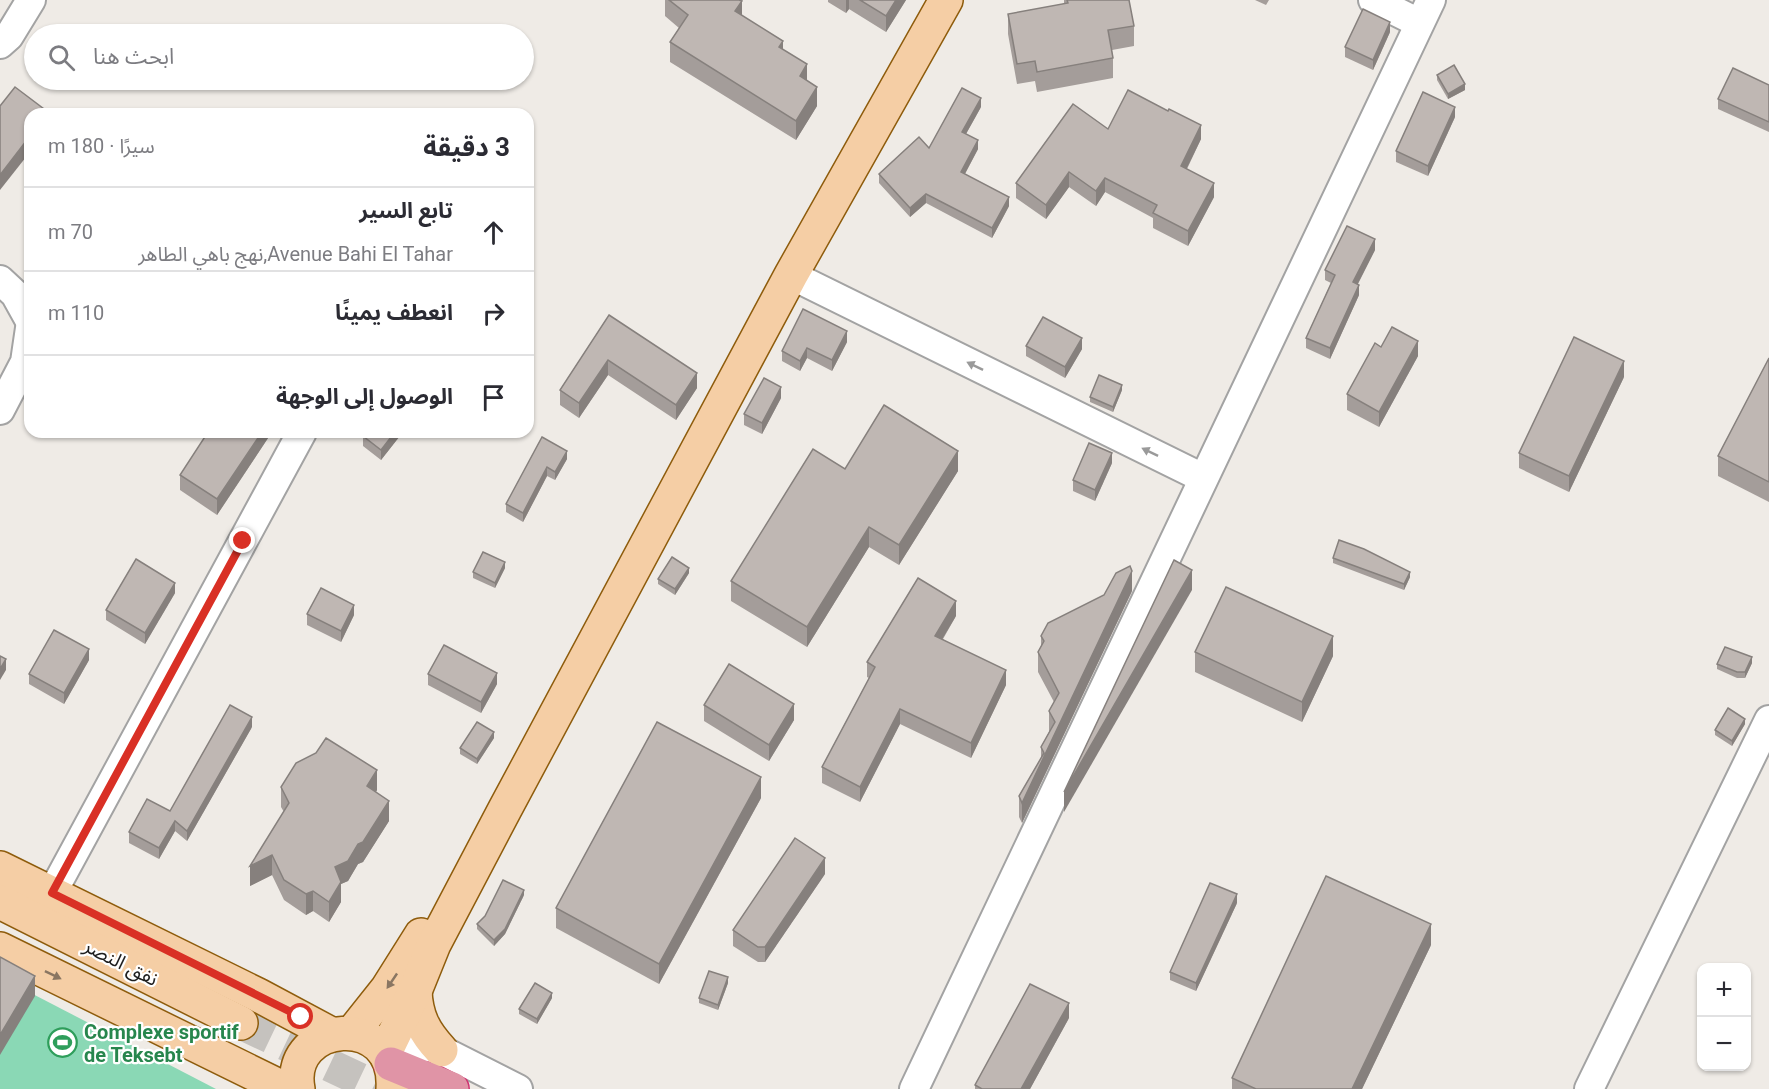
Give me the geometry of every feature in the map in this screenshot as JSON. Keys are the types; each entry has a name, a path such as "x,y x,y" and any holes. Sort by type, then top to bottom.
{"highway":[{"path":"389,1066 452,1089"}],"main road":[{"path":"389,1066 434,944 792,275 946,0"},
{"path":"298,1089 299,1066 306,1052 317,1041 342,1033 387,989 505,809"},
{"path":"0,868 258,995 342,1033 371,1039 389,1066"},
{"name":"نفق النصر","path":"0,902 238,1030 0,919"},
{"path":"0,949 285,1089"},
{"path":"415,991 416,1005 423,1028 441,1050"}],"street":[{"path":"0,44 9,36 32,0"},
{"path":"914,1089 1425,11 1373,0"},
{"path":"792,275 1203,478"},
{"path":"0,280 15,294 24,310"},
{"path":"0,410 24,364"},
{"path":"52,893 299,438"},
{"path":"1589,1089 1769,720"},
{"path":"389,1066 396,1052 414,1046 428,1046 441,1050 518,1089"}],"green space":[{"name":"Complexe sportif de Teksebt","path":"0,977 216,1089 0,1089"}],"building":[{"path":"669,0 742,1 735,11 783,41 779,47 807,64 800,76 817,87 796,121 670,42 688,15"},
{"path":"860,0 896,0 886,16"},
{"path":"1067,0 1129,0 1134,26 1108,30 1113,58 1037,72 1035,61 1017,64 1008,14 1068,3"},
{"path":"1363,9 1390,22 1373,60 1345,47"},
{"path":"1454,65 1465,84 1448,94 1437,75"},
{"path":"1733,68 1769,85 1769,122 1718,99"},
{"path":"15,87 43,108 24,108 24,144 0,175 0,106"},
{"path":"962,88 981,98 962,132 978,140 961,172 1009,197 992,228 926,194 910,208 879,174 919,137 929,148"},
{"path":"1128,90 1201,125 1181,166 1214,183 1188,231 1153,213 1157,205 1105,178 1096,191 1069,172 1046,205 1016,183 1073,104 1108,129"},
{"path":"1423,92 1455,107 1428,166 1396,151"},
{"path":"1347,226 1375,239 1353,282 1359,285 1330,348 1306,338 1335,275 1325,270"},
{"path":"803,309 847,331 832,360 807,348 800,361 782,351"},
{"path":"609,315 697,373 676,405 608,360 579,403 560,390"},
{"path":"1043,317 1082,338 1065,367 1026,346"},
{"path":"1392,327 1418,341 1379,412 1347,394 1375,343 1381,347"},
{"path":"1574,337 1624,361 1569,476 1519,453"},
{"path":"1769,358 1769,482 1718,456"},
{"path":"1099,375 1122,385 1113,407 1090,397"},
{"path":"764,378 781,387 762,423 744,414"},
{"path":"884,405 958,451 899,545 869,527 807,627 731,581 813,449 845,469"},
{"path":"542,437 567,451 555,472 547,467 523,513 506,504"},
{"path":"204,438 258,438 217,499 180,475"},
{"path":"366,438 390,438 381,450"},
{"path":"1089,443 1112,453 1095,490 1073,480"},
{"path":"1339,540 1364,549 1410,572 1404,584 1333,558"},
{"path":"483,552 505,562 495,583 473,572"},
{"path":"672,557 689,568 675,589 658,579"},
{"path":"136,559 175,583 145,633 106,610"},
{"path":"1174,560 1192,570 1064,792"},
{"path":"1130,566 1132,571 1022,803 1019,796 1044,753 1041,747 1055,722 1049,711 1059,693 1038,652 1044,641 1041,636 1048,623 1104,595 1116,573"},
{"path":"918,578 956,601 935,636 1006,670 971,743 900,709 860,787 822,767 875,667 867,662"},
{"path":"1226,587 1333,636 1302,702 1195,652"},
{"path":"321,588 354,605 341,631 307,614"},
{"path":"54,630 89,649 64,693 29,674"},
{"path":"444,645 497,673 481,702 428,674"},
{"path":"1725,647 1752,657 1745,672 1737,672 1717,664"},
{"path":"0,656 6,659 0,669"},
{"path":"729,664 794,704 769,745 704,705"},
{"path":"230,705 252,717 187,831 175,821 159,848 129,832 147,799 170,811"},
{"path":"1728,708 1745,719 1732,741 1715,730"},
{"path":"477,722 494,732 477,759 460,748"},
{"path":"657,722 761,777 659,964 556,908"},
{"path":"326,738 377,770 367,786 389,801 348,861 335,867 341,882 329,902 313,891 306,894 284,880 272,855 250,866 289,803 281,787 296,763 316,753"},
{"path":"795,838 825,858 765,947 758,947 733,930"},
{"path":"1326,876 1431,924 1352,1089 1256,1089 1232,1078"},
{"path":"503,880 524,890 505,929 494,940 477,924 485,916"},
{"path":"1210,883 1237,894 1196,983 1170,972"},
{"path":"0,957 35,976 0,1035"},
{"path":"709,971 728,977 718,1005 699,998"},
{"path":"535,983 552,993 537,1019 519,1009"},
{"path":"1030,984 1069,1003 1021,1089 982,1089 975,1085"}],"tunnel":[{"path":"241,1023 380,1089"}],"place":[{"name":"Complexe sportif de Teksebt","path":"63,1043"}],"route":[{"path":"243,541 52,893 301,1017"}]}
